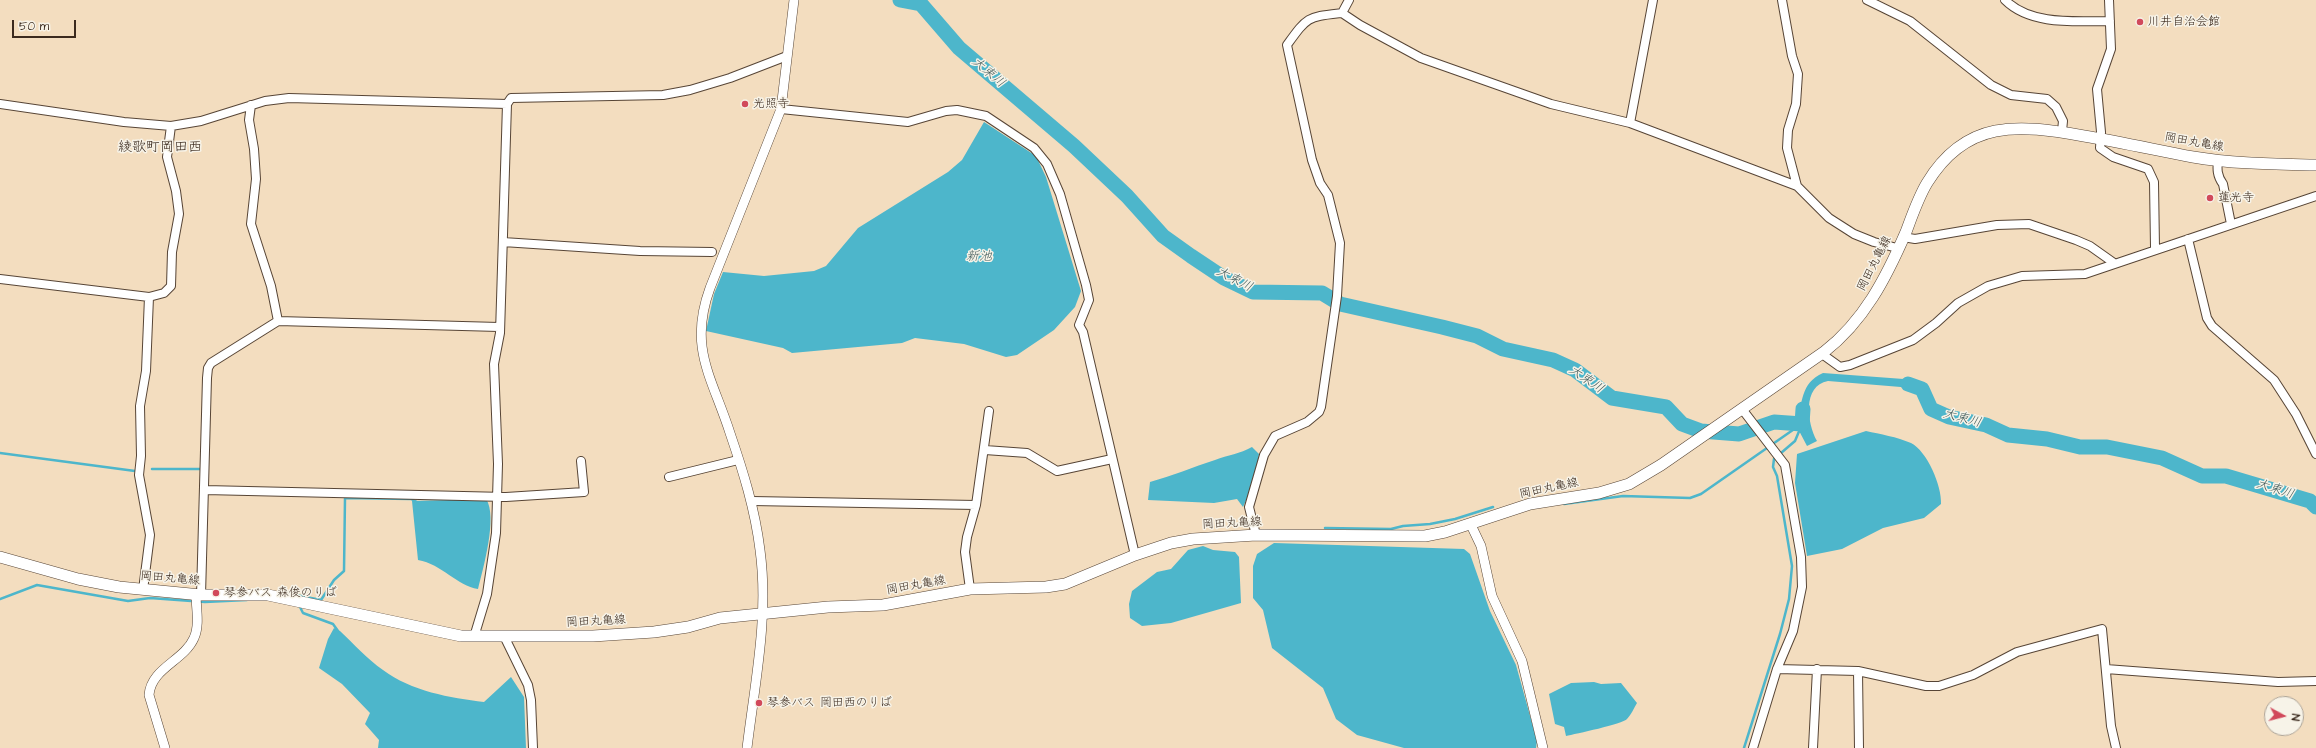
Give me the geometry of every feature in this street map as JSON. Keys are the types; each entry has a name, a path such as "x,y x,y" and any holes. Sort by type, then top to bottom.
{"main road":[{"name":"岡田丸亀線","path":"0,557 78,579 143,590 197,598 268,595 461,636 504,638 593,636 654,632 688,627 720,618 883,605 970,589 1046,587 1065,584 1135,555 1171,543 1193,539 1256,535 1425,536 1472,525 1530,504 1599,493 1629,484 1704,436 1822,354 1840,340 1867,308 1880,287 1925,185 1939,164 1962,144 1997,129 2016,127 2062,131 2241,164 2316,165"}],"street":[{"path":"748,748 764,614 760,549 752,501 708,372 702,352 700,330 705,300 781,109 794,0"},
{"path":"1338,0 1348,2 1342,13"},
{"path":"1630,123 1653,0"},
{"path":"1782,0 1792,56 1798,74 1796,104 1788,130 1786,148 1797,186"},
{"path":"1867,0 1910,21 1991,85 2011,94 2047,99 2056,107 2062,121 2062,131"},
{"path":"2005,0 2017,10 2051,20 2110,21"},
{"path":"2110,0 2111,49 2097,89 2100,148 2113,157 2148,169 2154,182 2155,248"},
{"path":"1256,535 1249,507 1264,455 1275,436 1307,422 1319,412 1337,300 1340,243 1338,228 1328,195 1320,183 1312,160 1287,46 1299,29 1313,16 1342,13 1360,25 1421,58 1551,104 1630,123 1797,186 1829,218 1854,234 1874,242 1897,248"},
{"path":"474,636 486,594 496,534 498,464 494,364 500,333 507,104 511,98 663,94 690,90 730,78 787,56"},
{"path":"0,106 124,122 171,126 202,121 251,105 289,98 507,104"},
{"path":"251,105 249,120 254,149 256,179 251,224 271,286 278,321"},
{"path":"781,109 908,122 946,111 972,112 986,116 1034,148 1047,164 1060,194 1086,285 1089,300 1079,325 1083,332 1135,555"},
{"path":"0,279 149,298 164,293 171,286 172,252 179,214 176,191 167,157 171,126"},
{"path":"2218,160 2219,179 2223,184 2232,224"},
{"path":"1822,354 1840,367 1850,366 1913,340 1936,324 1958,303 1988,286 2022,276 2085,274 2155,248 2316,196"},
{"path":"1903,237 1915,239 1997,225 2029,224 2076,240 2114,263"},
{"path":"2188,238 2207,318 2212,326 2274,380 2296,414 2316,454"},
{"path":"503,242 640,251 712,252"},
{"path":"143,590 150,535 139,476 141,456 140,406 146,371 149,298"},
{"path":"165,748 149,695 150,686 155,677 182,655 192,642 197,626 197,598 205,490 208,368 211,363 278,321 499,327"},
{"path":"1742,409 1785,464 1801,557 1802,587 1793,631 1777,669 1753,748"},
{"path":"970,589 965,552 967,537 976,505 985,450 989,411"},
{"path":"985,450 1027,453 1057,471 1112,459"},
{"path":"669,477 738,460"},
{"path":"205,490 497,496 584,492 581,461"},
{"path":"752,501 976,505"},
{"path":"1472,525 1481,546 1492,596 1522,661 1543,748"},
{"path":"1777,669 1858,671 1926,686 1939,686 1973,676 2017,652 2102,629 2111,726 2116,748"},
{"path":"504,638 528,685 531,700 533,748"},
{"path":"1813,748 1817,669"},
{"path":"2106,669 2278,682 2316,681"},
{"path":"1858,671 1860,748"}],"water":[{"name":"新池","path":"984,122 1036,156 1046,177 1081,291 1075,307 1054,330 1017,355 1006,357 964,344 915,338 902,343 792,353 783,348 706,331 714,294 723,272 764,276 814,271 826,266 858,228 948,172 962,160"},
{"path":"1823,373 1917,380 1924,383 1929,392 1922,395 1919,390 1913,388 1828,381 1820,384 1810,397 1809,406 1811,425 1817,441 1807,446 1796,425 1806,388 1810,382"},
{"path":"1866,431 1900,439 1917,447 1928,461 1936,479 1941,497 1941,504 1924,518 1883,528 1842,549 1807,556 1795,483 1797,454"},
{"path":"1252,447 1259,454 1255,481 1243,507 1237,499 1214,503 1148,500 1150,482"},
{"path":"486,499 491,517 490,530 486,556 478,589 463,584 427,562 418,560 412,501"},
{"path":"1274,543 1464,549 1470,554 1490,611 1516,665 1537,741 1536,748 1404,748 1357,735 1336,719 1323,688 1272,648 1263,610 1253,598 1253,566 1257,554"},
{"path":"1203,546 1213,550 1235,552 1239,557 1241,603 1171,623 1142,626 1130,618 1129,604 1132,591 1157,572 1171,569 1188,550"},
{"path":"334,628 340,631 377,666 394,677 418,688 444,696 484,702 511,677 524,697 526,748 378,748 379,740 365,724 370,713 342,684 319,668 328,639"},
{"path":"1594,682 1601,684 1621,683 1637,703 1627,719 1624,721 1598,729 1566,736 1564,727 1555,724 1549,694 1571,683"}],"waterway":[{"name":"大束川","path":"900,0 921,4 959,48 1074,146 1127,196 1163,236 1224,278 1253,292 1322,293 1340,304 1477,336 1503,349 1553,360 1575,370 1612,398 1666,407 1682,424 1701,431 1739,434 1774,422 1802,424 1803,409"},
{"name":"大束川","path":"1908,384 1922,389 1931,409 1949,417 1986,425 2008,435 2047,439 2080,447 2107,447 2162,458 2202,476 2226,476 2310,501 2316,507"},
{"path":"1564,504 1623,496 1690,498 1701,494 1800,425"},
{"path":"1744,748 1780,634 1789,599 1792,566 1777,476 1773,467 1774,459 1795,441 1800,429"},
{"path":"0,453 135,471"},
{"path":"152,469 201,469"},
{"path":"296,595 321,600 334,580 344,571 345,498 411,499 417,502"},
{"path":"1325,528 1391,529 1455,519 1493,507"},
{"path":"0,599 37,585 128,601 150,598 205,602 247,600"},
{"path":"299,605 303,613 333,624 338,631"}],"place":[{"name":"川井自治会館","path":"2140,22"},
{"name":"光照寺","path":"745,104"},
{"name":"蓮光寺","path":"2210,198"},
{"name":"琴参バス 森俊のりば","path":"216,593"},
{"name":"琴参バス 岡田西のりば","path":"759,703"}],"district":[{"name":"綾歌町岡田西","path":"160,148"}]}
